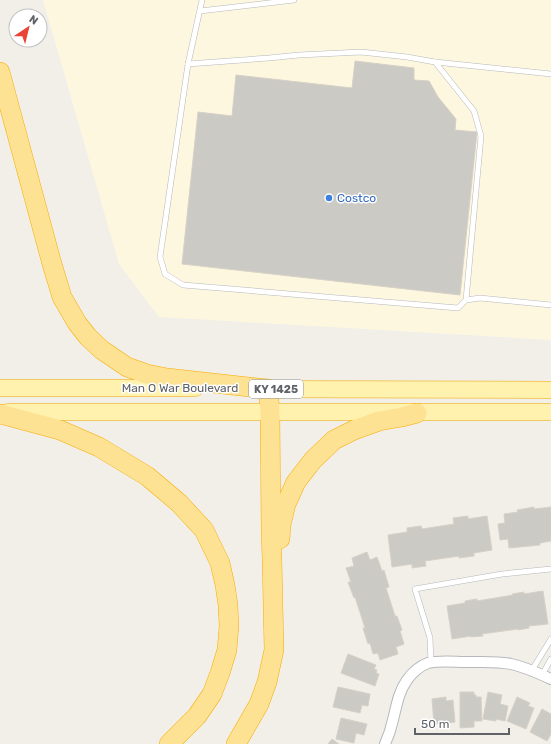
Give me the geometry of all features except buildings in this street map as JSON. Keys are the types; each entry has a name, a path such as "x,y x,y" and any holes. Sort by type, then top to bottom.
{"highway":[{"path":"0,72 62,297 77,323 88,337 102,350 127,367 147,374 167,378 268,389 270,412 274,650 267,682 259,704 236,744"},
{"path":"273,594 281,525 286,504 296,482 313,460 334,440 354,430 379,421 402,417 417,412"},
{"path":"0,413 60,430 99,447 147,476 180,504 204,530 220,563 225,585 229,626 227,650 212,694 198,716 169,744"}],"main road":[{"name":"Man O War Boulevard","path":"0,388 551,390"},
{"name":"Man O War Boulevard","path":"0,413 551,412"}],"street":[{"path":"385,744 397,702 406,681 418,668 427,664 450,662 494,662 510,664 532,670 547,677"}],"lane":[{"path":"202,0 188,64 160,257 165,274 183,285 458,308 466,300 480,298 551,305"},
{"path":"200,11 294,0"},
{"path":"188,64 300,55 362,52 435,62 551,74"},
{"path":"435,62 474,111 481,136 466,300"},
{"path":"431,663 430,638 415,589 502,574 551,569"},
{"path":"532,670 551,639"},
{"path":"547,677 551,659"}],"shaded area":[{"path":"43,0 551,0 551,340 159,317 119,264 48,17 48,8 45,8"}],"place":[{"name":"Costco","path":"329,198"}]}
